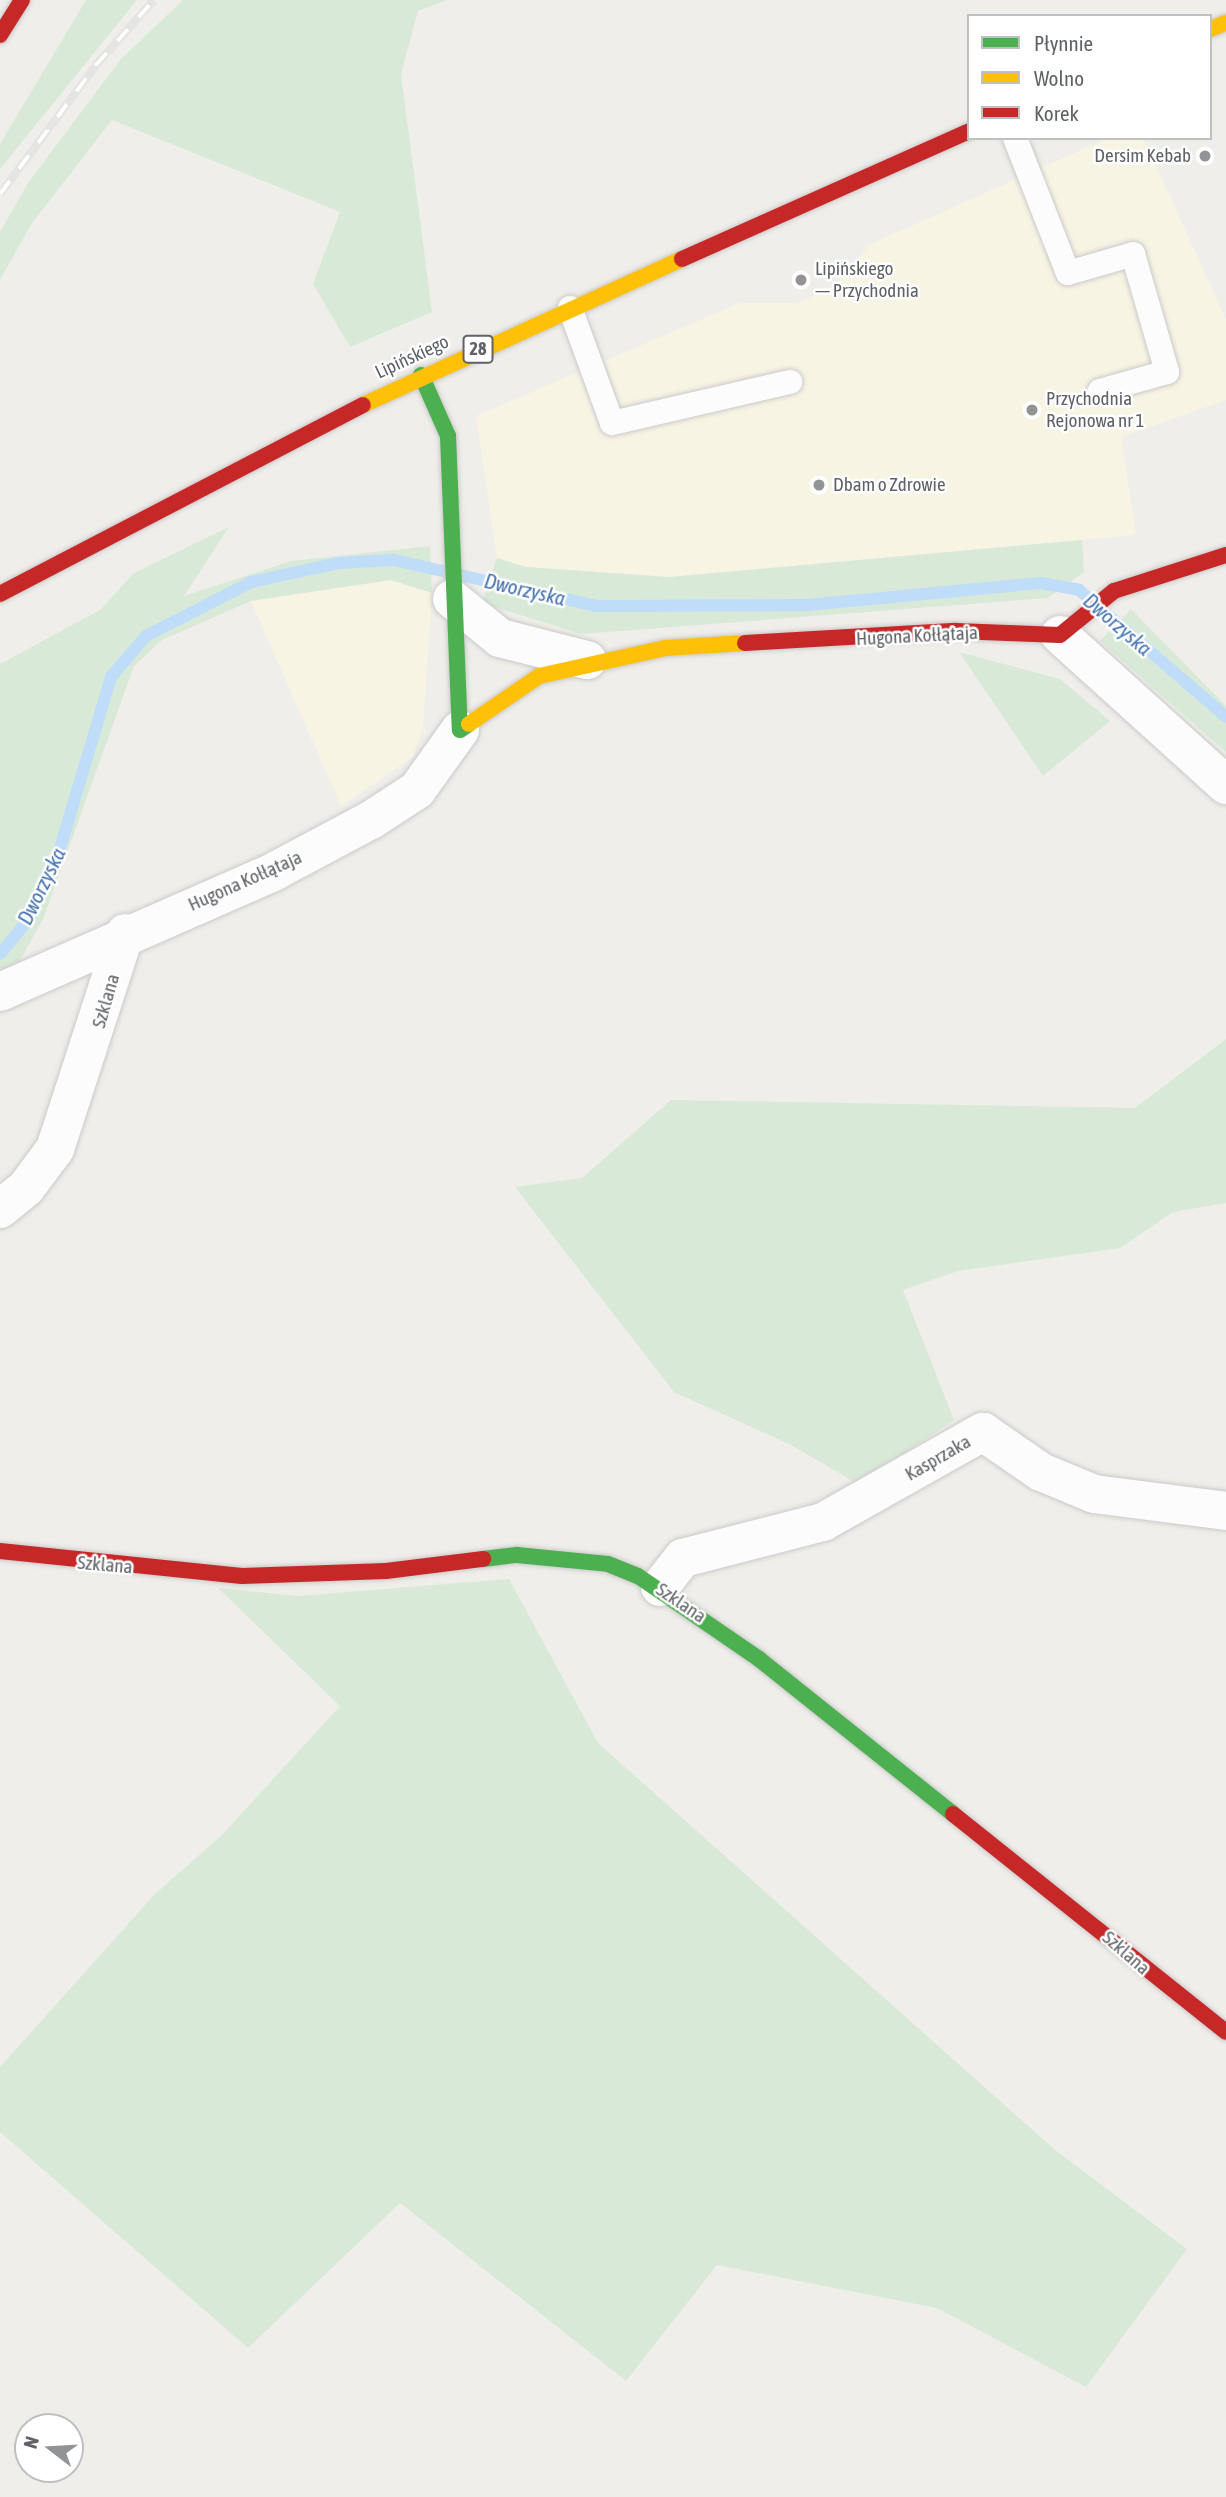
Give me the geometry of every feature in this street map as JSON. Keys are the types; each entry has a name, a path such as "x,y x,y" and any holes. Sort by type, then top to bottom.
{"street":[{"path":"0,35 22,0"},
{"name":"Lipińskiego","path":"0,594 421,375 967,132"},
{"path":"421,375 447,436 453,537 452,599 460,730"},
{"path":"1226,555 1114,590 1060,635 1226,785"},
{"name":"Hugona Kołłątaja","path":"452,599 500,638 587,660"},
{"name":"Hugona Kołłątaja","path":"0,992 125,933 275,871 372,820 417,790 460,730 538,676 587,660 665,648 956,631 1060,635"},
{"name":"Szklana","path":"0,1209 26,1188 55,1149 125,933"},
{"name":"Kasprzaka","path":"660,1587 683,1558 823,1522 983,1433 1041,1472 1094,1494 1226,1511"},
{"name":"Szklana","path":"0,1551 242,1576 386,1571 528,1555 608,1564 660,1587 1226,2032"}],"lane":[{"path":"1016,140 1068,273 1133,254 1167,372 1100,391"},
{"path":"570,308 612,423 790,382"}],"shaded area":[{"path":"1104,140 1144,140 1226,319 1226,400 1121,437 1136,535 669,577 526,567 497,558 476,416 740,303 798,303 836,285 869,245"},
{"path":"391,580 432,593 423,728 413,757 341,806 251,601"}],"green space":[{"path":"86,0 137,0 0,169 0,144"},
{"path":"183,0 447,0 418,11 401,74 432,312 350,347 313,284 340,212 112,120 32,223 0,280 0,232 28,183 121,59"},
{"path":"229,527 184,596 291,561 430,546 432,593 391,580 251,601 162,640 134,666 44,917 15,970 0,977 0,664 100,610 134,573"},
{"path":"1082,540 1084,572 1048,598 581,634 482,603 497,558 526,567 669,577"},
{"path":"1131,609 1226,706 1226,752 1100,641"},
{"path":"959,652 1060,679 1110,721 1043,776"},
{"path":"1226,1039 1226,1203 1173,1212 1120,1248 958,1271 903,1290 954,1420 858,1484 791,1445 674,1392 515,1187 582,1178 671,1100 1135,1108"},
{"path":"509,1579 598,1743 1054,2149 1187,2249 1086,2387 937,2308 717,2265 626,2381 400,2203 248,2348 0,2132 0,2067 155,1894 222,1835 340,1706 218,1588 298,1596"}],"waterway":[{"name":"Dworzyska","path":"0,954 29,919 58,855 111,677 146,636 251,582 339,563 394,560 597,606 808,605 1041,583 1079,590 1226,717"}],"railway":[{"path":"0,194 96,65 154,0"}],"traffic: fast":[{"path":"421,375 448,436 460,730 469,724"},
{"path":"483,1559 517,1555 608,1564 638,1576 759,1659 953,1814"}],"traffic: slow":[{"path":"1212,28 1226,23"},
{"path":"363,405 682,259"},
{"path":"469,724 539,676 665,648 745,643"}],"traffic: jam":[{"path":"0,35 22,0"},
{"path":"682,259 967,132"},
{"path":"0,594 363,405"},
{"path":"745,643 956,631 1060,635 1114,591 1226,555"},
{"path":"0,1551 242,1576 386,1571 483,1559"},
{"path":"953,1814 1226,2032"}],"place":[{"name":"Dersim Kebab","path":"1205,156"},
{"name":"Lipińskiego — Przychodnia","path":"801,280"},
{"name":"Przychodnia Rejonowa nr 1","path":"1032,410"},
{"name":"Dbam o Zdrowie","path":"819,485"}]}
